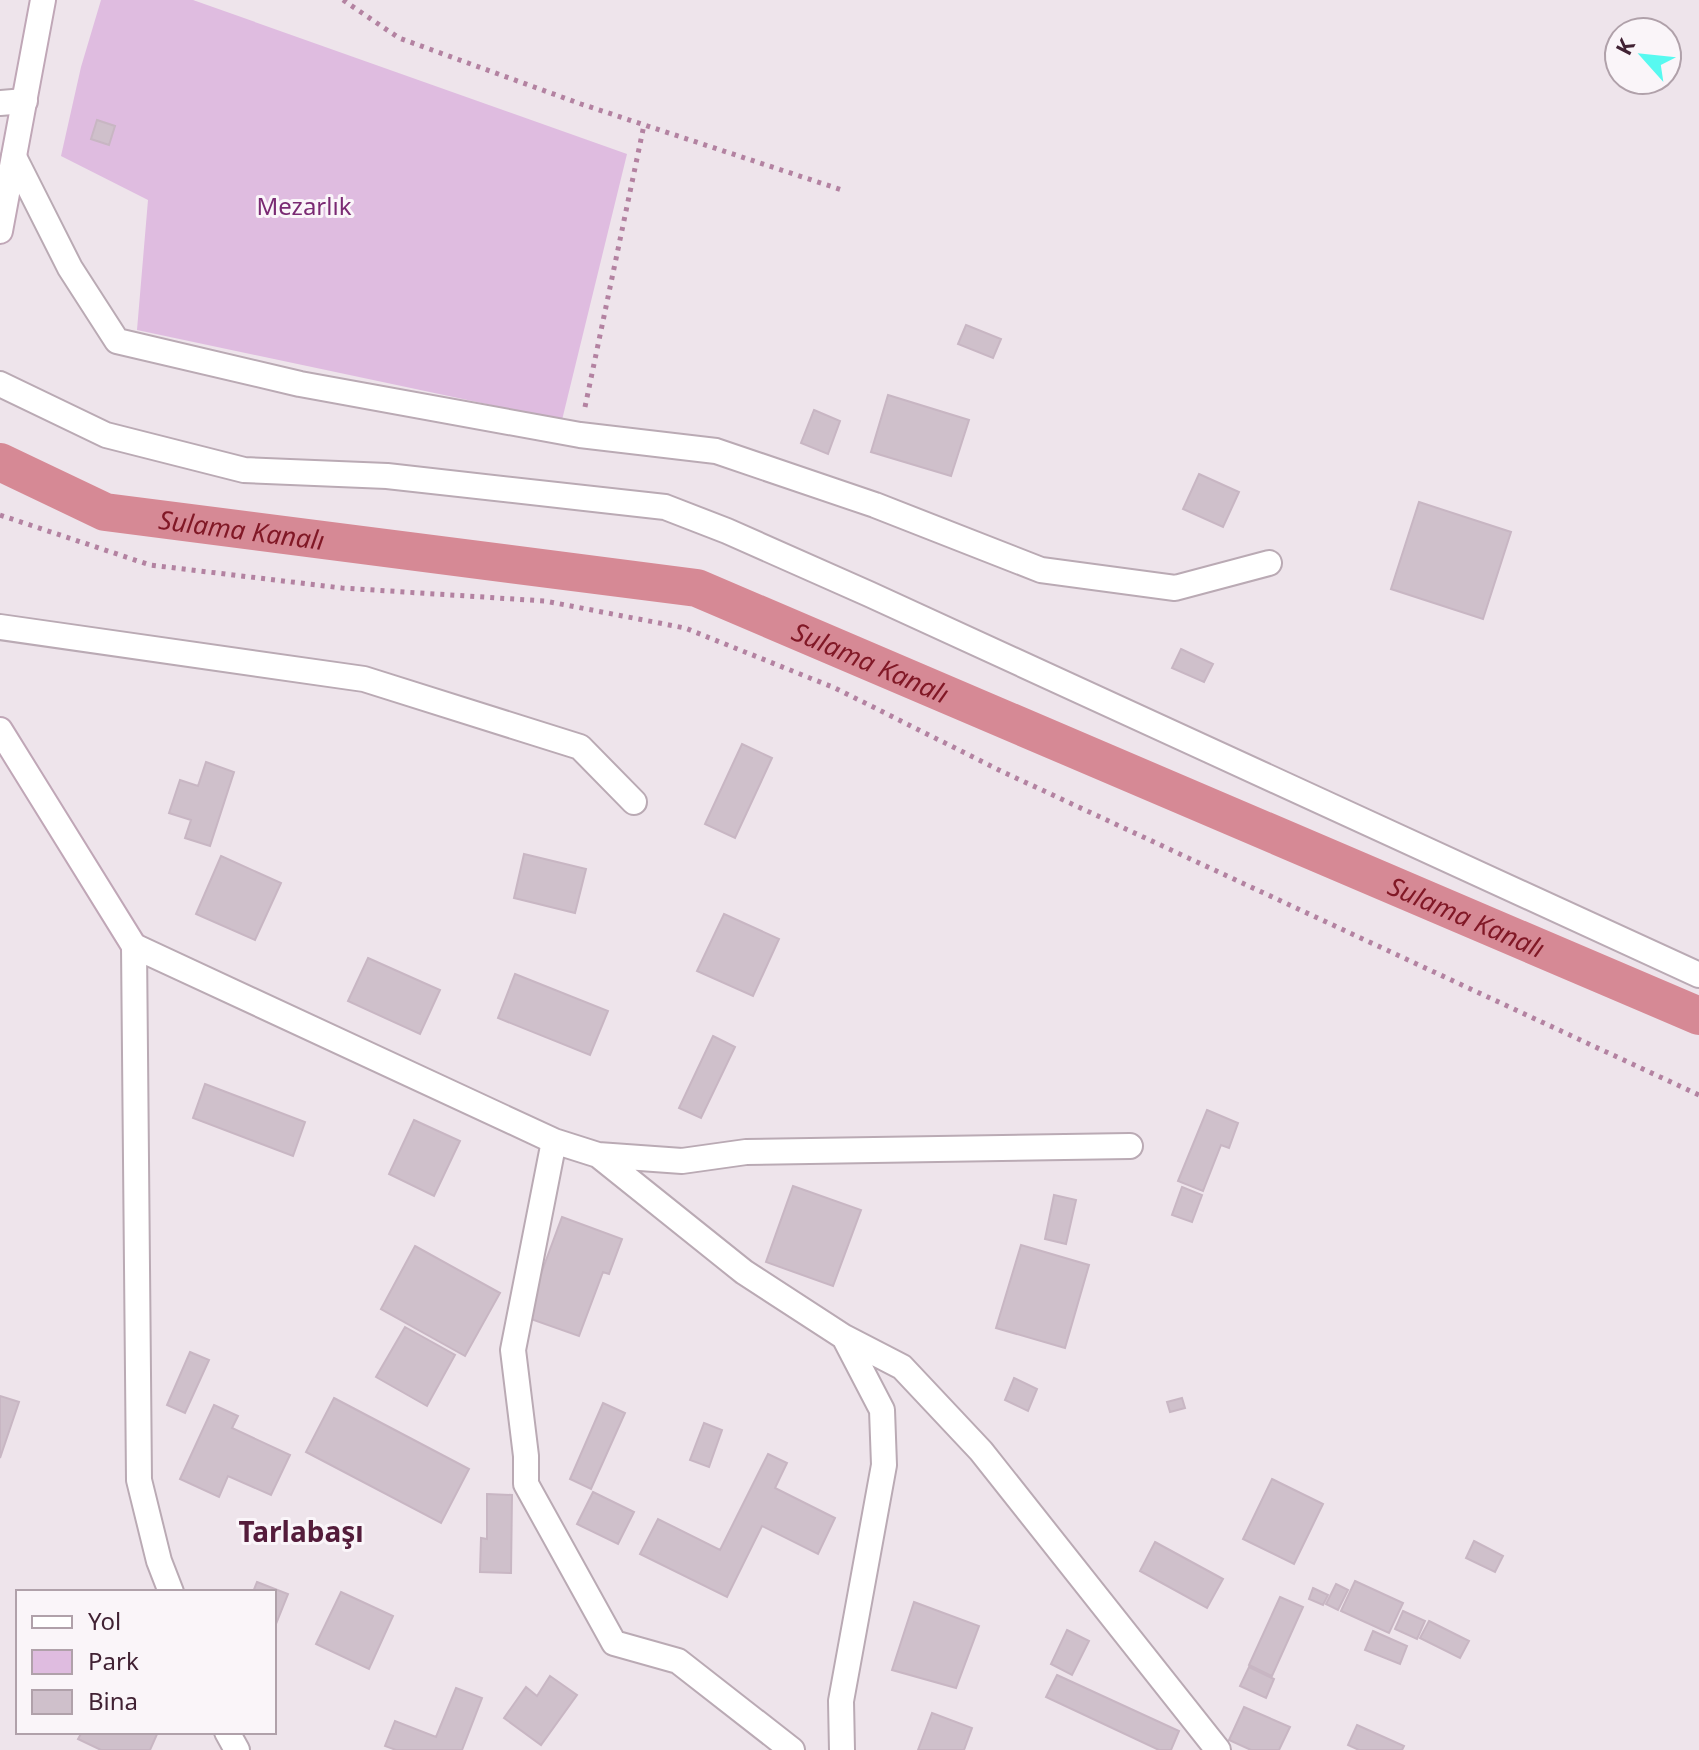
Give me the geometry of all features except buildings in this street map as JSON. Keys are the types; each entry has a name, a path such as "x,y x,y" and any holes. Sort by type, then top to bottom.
{"street":[{"path":"0,231 43,0"},
{"path":"0,103 25,101"},
{"path":"14,157 70,268 117,341 300,384 580,435 716,451 875,505 1041,570 1175,588 1269,563"},
{"path":"0,384 106,435 244,470 387,476 665,507 869,594 1699,975"},
{"path":"0,627 364,679 580,747 634,802"},
{"path":"0,730 134,946 139,1480 159,1561 170,1590"},
{"path":"134,946 554,1141 598,1155 682,1161 746,1152 1130,1146"},
{"path":"554,1141 513,1350 526,1456 526,1484 614,1643 678,1661 792,1750"},
{"path":"598,1155 744,1272 844,1337 902,1367 981,1451 1218,1750"},
{"path":"842,1750 841,1701 884,1465 882,1410 844,1337"}],"path":[{"path":"343,0 399,38 644,125 845,191"},
{"path":"580,435 644,125"},
{"path":"0,515 150,565 342,588 545,601 685,628 835,688 1001,771 1699,1095"}],"green space":[{"name":"Mezarlık","path":"101,0 193,0 627,154 562,420 137,330 148,200 61,156 81,67"}],"waterway":[{"name":"Sulama Kanalı","path":"0,462 105,512 697,588 1699,1016"}],"district":[{"name":"Tarlabaşı","path":"301,1531"}]}
